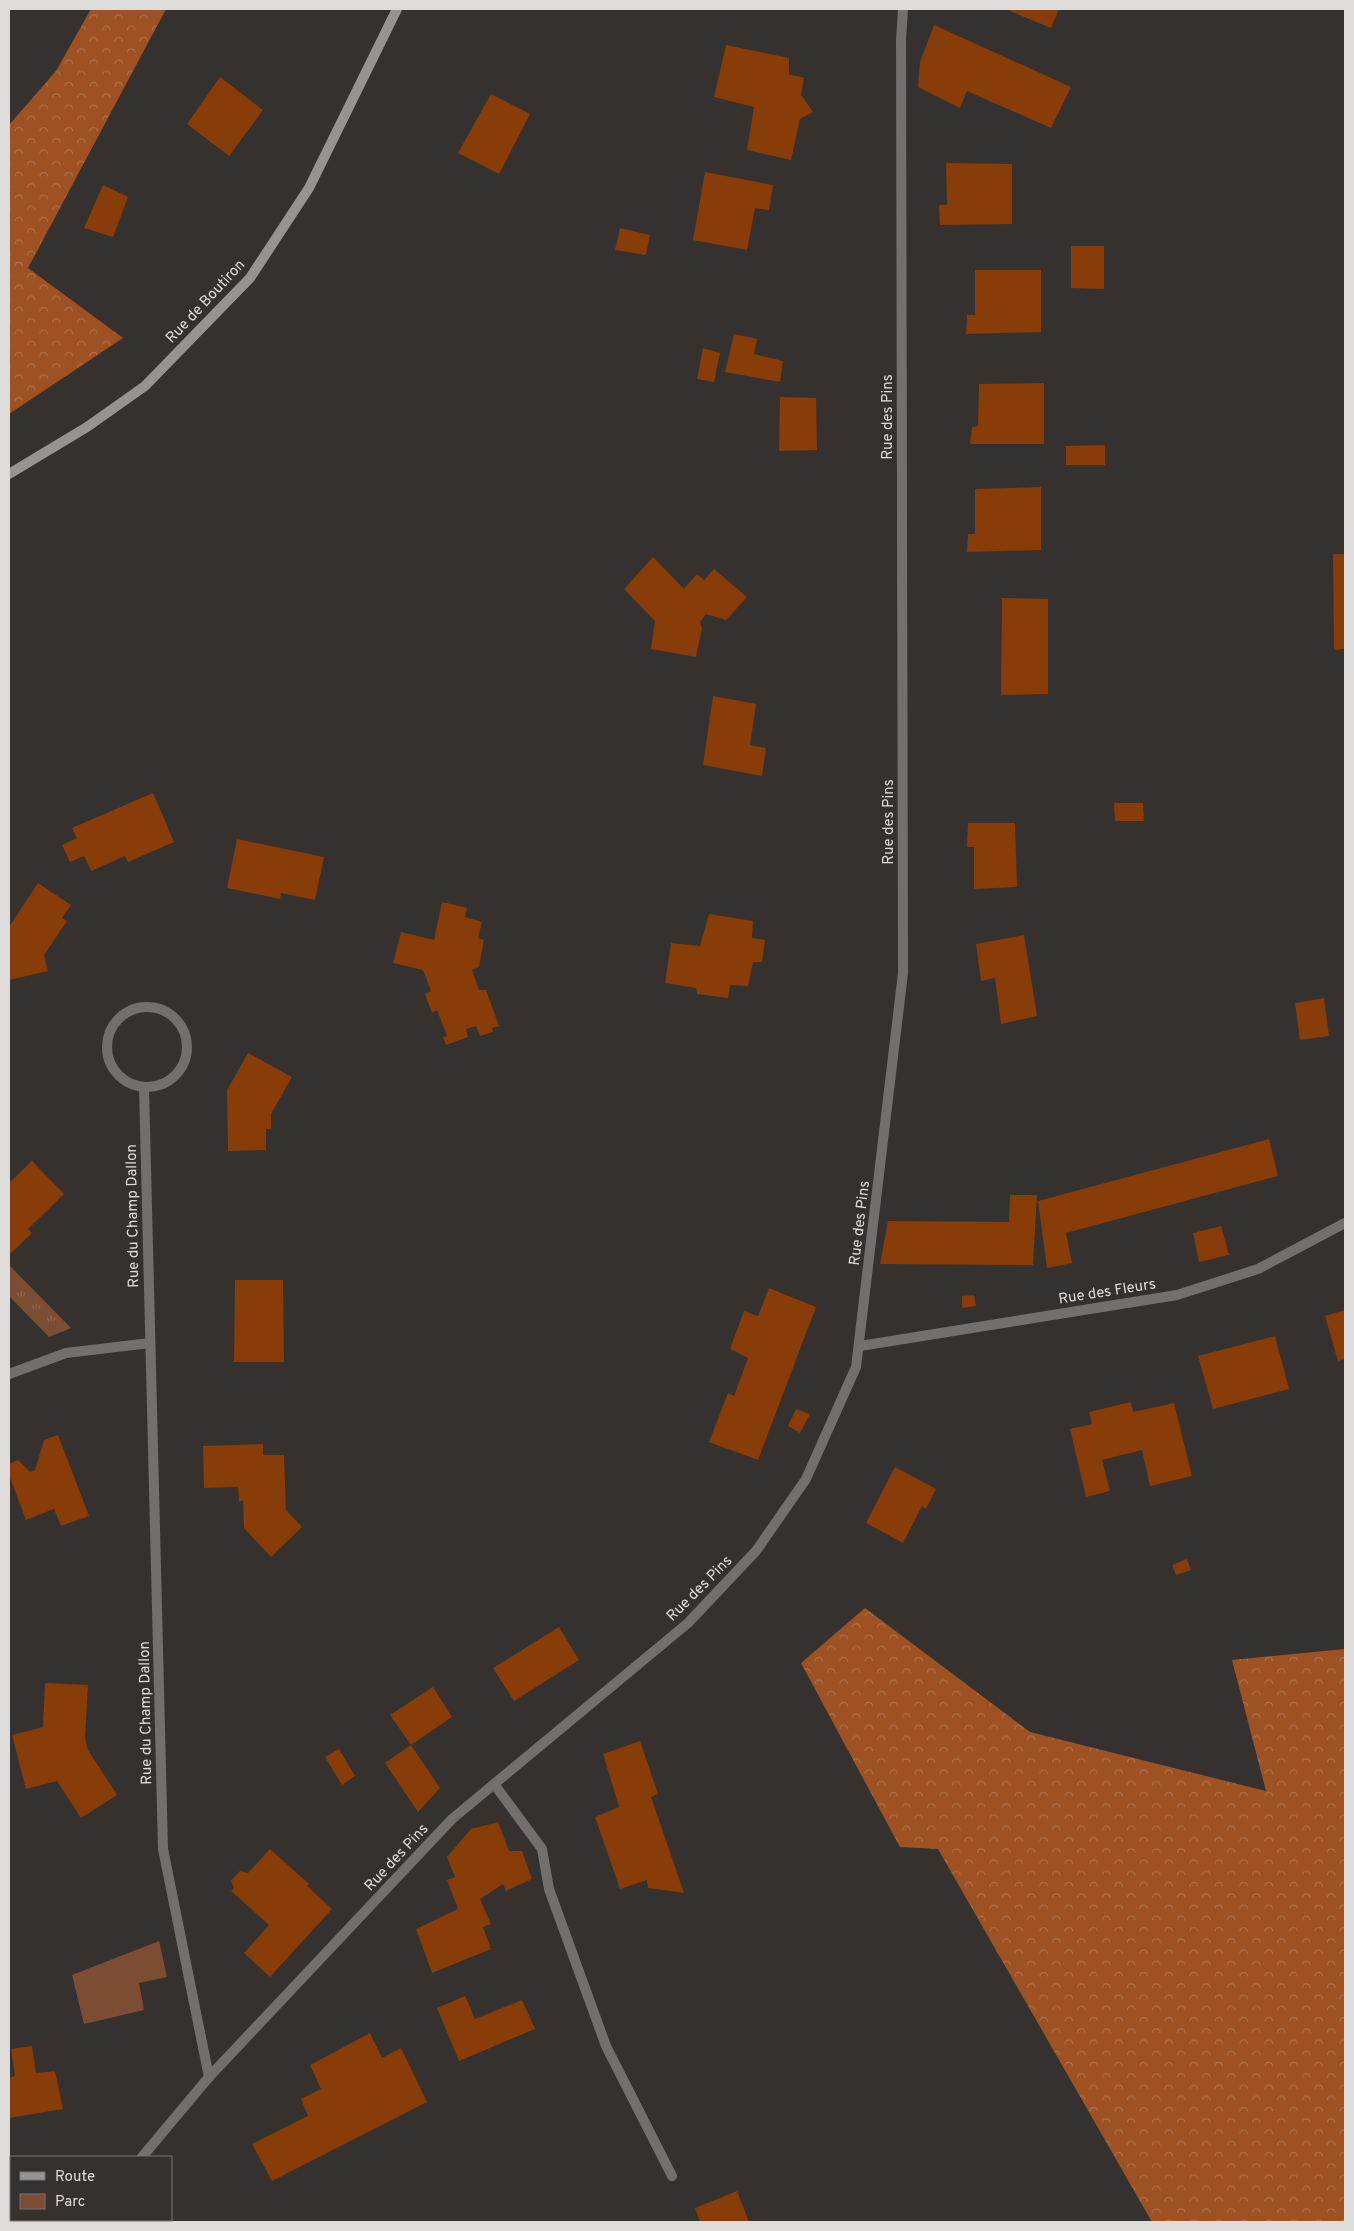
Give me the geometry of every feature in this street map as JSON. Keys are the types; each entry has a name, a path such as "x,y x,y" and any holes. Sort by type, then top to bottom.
{"main road":[{"name":"Rue de Boutiron","path":"9,474 87,427 145,386 250,278 309,188 397,9"}],"street":[{"name":"Rue des Pins","path":"143,2156 209,2077 452,1819 688,1623 756,1551 806,1479 856,1367 903,973 901,110 903,9"},
{"path":"144,1006 158,1008 170,1013 179,1022 185,1034 187,1047 185,1060 179,1072 157,1086 144,1087 131,1084 120,1077 111,1066 107,1053 109,1033 119,1016 131,1009 144,1006"},
{"name":"Rue du Champ Dallon","path":"144,1087 164,1849 209,2077"},
{"name":"Rue des Fleurs","path":"860,1346 1177,1295 1258,1269 1345,1223"},
{"path":"9,1374 66,1353 150,1343"},
{"path":"494,1784 542,1849 549,1889 606,2046 672,2176"}],"green space":[{"path":"91,9 166,9 28,268 123,338 9,414 9,125 56,71"},
{"path":"9,1265 71,1328 49,1337 9,1296"},
{"path":"865,1608 1030,1732 1266,1791 1232,1660 1345,1649 1345,2222 1152,2222 938,1849 900,1847 801,1663"},
{"path":"159,1941 167,1977 139,1983 144,2010 84,2024 72,1975"}],"building":[{"path":"1005,9 1059,9 1051,28"},
{"path":"934,25 1071,87 1051,128 967,91 960,108 918,87 920,62"},
{"path":"726,45 789,58 789,74 804,78 801,95 813,112 800,119 791,160 747,150 754,107 714,97"},
{"path":"220,77 263,110 229,156 187,124"},
{"path":"491,94 530,114 499,174 458,153"},
{"path":"946,163 1012,164 1012,224 940,225 939,205 947,205"},
{"path":"705,172 773,185 769,210 755,208 747,250 693,240"},
{"path":"103,185 128,197 113,237 84,228"},
{"path":"620,228 650,235 646,255 615,250"},
{"path":"1071,246 1104,246 1104,289 1071,288"},
{"path":"975,270 1041,270 1041,332 966,334 967,315 975,315"},
{"path":"734,334 757,339 754,354 783,361 780,382 725,372"},
{"path":"703,348 720,353 714,382 697,379"},
{"path":"1044,383 1044,444 970,444 972,427 978,426 979,384"},
{"path":"780,397 816,398 817,450 779,451"},
{"path":"1105,445 1105,465 1066,465 1066,446"},
{"path":"1041,487 1041,550 967,552 968,534 975,534 975,489"},
{"path":"1333,554 1345,554 1345,649 1334,650"},
{"path":"653,557 684,589 697,574 704,580 714,569 747,597 726,620 706,614 700,622 702,628 696,657 651,649 655,621 624,589"},
{"path":"1002,598 1048,599 1048,694 1001,695"},
{"path":"713,696 756,704 750,745 766,748 762,776 703,765"},
{"path":"153,793 174,842 128,862 125,856 91,871 84,856 70,862 62,845 77,838 72,828"},
{"path":"1114,803 1143,803 1144,821 1115,821"},
{"path":"968,823 1015,823 1017,887 974,889 974,847 967,847"},
{"path":"237,839 324,857 315,900 281,893 280,899 227,888"},
{"path":"38,883 71,905 62,918 67,921 44,955 48,971 9,980 9,927"},
{"path":"442,902 467,908 465,917 482,922 478,938 484,940 479,967 472,970 479,990 486,990 499,1026 492,1028 493,1032 480,1036 476,1026 466,1029 468,1037 446,1045 443,1037 447,1036 437,1010 432,1013 425,994 431,991 423,970 393,963 401,932 434,940"},
{"path":"709,914 753,921 752,938 765,940 762,962 753,962 748,986 730,985 728,998 697,994 696,988 665,983 671,943 700,946"},
{"path":"1024,935 1037,1016 1001,1024 995,978 981,981 976,944"},
{"path":"1324,998 1329,1036 1300,1040 1295,1003"},
{"path":"248,1053 292,1077 271,1114 271,1129 266,1129 266,1150 228,1151 227,1090"},
{"path":"1269,1139 1278,1176 1066,1233 1072,1263 1047,1268 1038,1201"},
{"path":"32,1161 64,1194 28,1229 32,1233 9,1255 9,1183"},
{"path":"1010,1195 1037,1195 1033,1265 880,1264 888,1221 1009,1222"},
{"path":"1221,1226 1229,1255 1199,1262 1193,1233"},
{"path":"235,1280 283,1280 284,1362 234,1362"},
{"path":"769,1288 816,1307 758,1460 709,1442 728,1393 734,1396 748,1358 730,1349 744,1311 758,1316"},
{"path":"974,1295 976,1306 962,1308 962,1296"},
{"path":"1345,1310 1345,1359 1338,1361 1325,1316"},
{"path":"1275,1336 1289,1389 1213,1409 1198,1356"},
{"path":"1131,1402 1133,1412 1174,1403 1192,1476 1150,1486 1142,1450 1102,1460 1110,1491 1086,1497 1070,1429 1092,1424 1089,1412"},
{"path":"796,1409 810,1414 800,1433 788,1426"},
{"path":"58,1435 89,1516 61,1526 54,1509 26,1520 9,1475 9,1464 18,1460 30,1472 35,1470 44,1440"},
{"path":"263,1444 263,1455 284,1455 286,1510 302,1527 271,1557 244,1528 243,1501 239,1501 238,1487 204,1488 203,1446"},
{"path":"895,1467 936,1489 926,1509 922,1506 903,1543 866,1523"},
{"path":"1187,1559 1191,1570 1176,1575 1172,1565"},
{"path":"559,1627 579,1660 514,1701 493,1668"},
{"path":"45,1683 88,1685 85,1738 88,1750 117,1795 81,1818 57,1781 26,1789 12,1735 43,1727"},
{"path":"433,1687 452,1717 411,1745 390,1715"},
{"path":"640,1741 658,1794 651,1797 684,1893 648,1888 647,1880 620,1889 595,1817 619,1807 603,1754"},
{"path":"411,1745 440,1788 418,1812 385,1763"},
{"path":"339,1749 355,1776 342,1785 325,1757"},
{"path":"498,1822 509,1851 522,1851 532,1879 506,1891 503,1884 480,1899 491,1924 483,1927 491,1949 432,1973 416,1929 458,1909 447,1880 455,1877 447,1857 471,1829"},
{"path":"270,1849 309,1884 307,1886 332,1909 270,1977 244,1953 269,1925 231,1891 234,1888 231,1881 240,1871 248,1873"},
{"path":"465,1996 475,2019 522,2000 535,2029 459,2061 437,2008"},
{"path":"370,2033 382,2058 401,2048 427,2102 272,2181 252,2144 308,2116 301,2099 321,2089 310,2065"},
{"path":"32,2046 36,2073 55,2071 63,2109 9,2118 9,2078 15,2076 11,2049"},
{"path":"737,2191 749,2222 700,2222 695,2208"}]}
